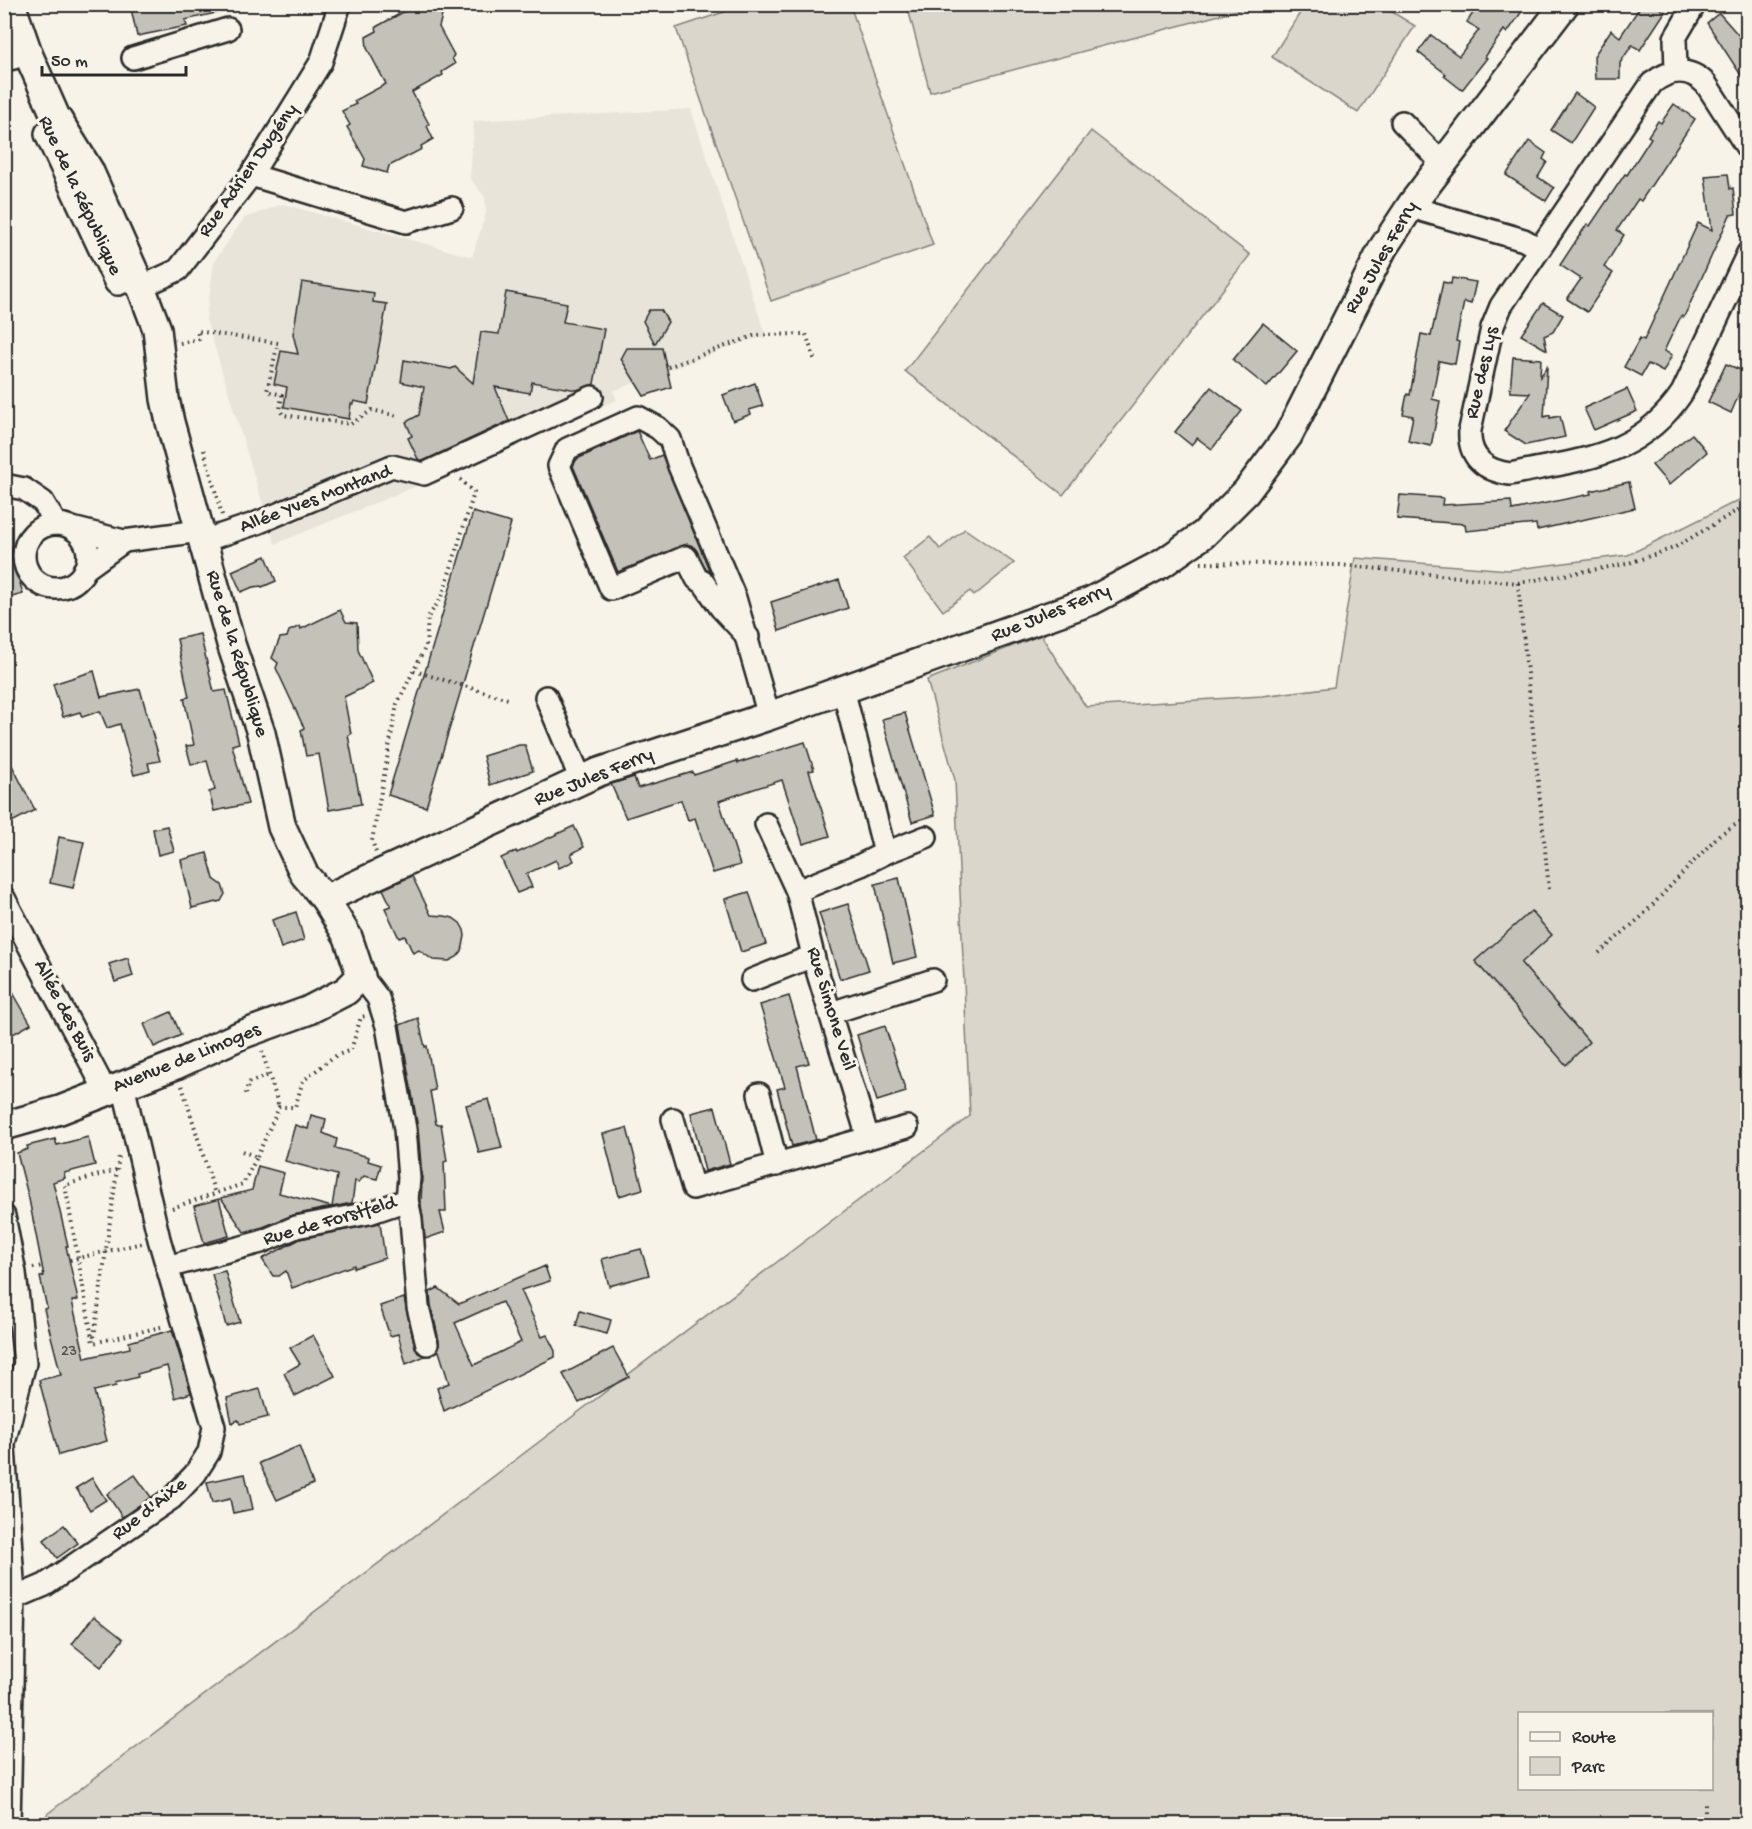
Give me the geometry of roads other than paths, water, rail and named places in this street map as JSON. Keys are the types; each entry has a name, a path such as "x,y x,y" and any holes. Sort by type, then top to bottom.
{"main road":[{"name":"Rue de la République","path":"11,4 11,47 136,319 165,399 231,644 261,733 282,827 304,874 325,899 348,937 361,976"},
{"name":"Rue Jules Ferry","path":"325,899 607,769 769,716 1091,602 1164,563 1204,534 1246,492 1288,436 1383,248 1442,163 1565,4"},
{"name":"Rue de la République","path":"11,47 89,170 141,286 157,329 165,399"},
{"name":"Avenue de Limoges","path":"4,1126 60,1110 176,1065 241,1035 328,1001 346,991 361,976"}],"street":[{"name":"Rue Adrien Dugény","path":"141,286 178,270 251,175 321,62 340,4"},
{"path":"1695,4 1675,38 1676,71 1690,72 1706,84 1748,149"},
{"path":"133,58 228,29"},
{"name":"Rue des Lys","path":"1676,71 1662,75 1652,83 1538,248 1501,306 1492,328 1470,430 1469,440 1476,458 1485,467 1510,474 1599,456 1618,449 1653,428 1670,412 1682,393 1742,278 1748,253"},
{"path":"1402,122 1442,163"},
{"path":"251,175 406,222 452,208"},
{"path":"1412,204 1424,211 1524,240 1538,248"},
{"path":"116,274 132,285 141,286"},
{"name":"Allée Yves Montand","path":"124,541 202,536 257,523 392,466 424,474 592,398"},
{"path":"748,637 721,608 703,582 697,579 686,557 611,589 559,466 567,450 638,417 658,428 670,439 679,466 735,598 748,637 769,716"},
{"path":"4,485 24,489 43,502 64,526 85,542 87,552 84,570"},
{"path":"46,525 64,526 124,541 84,570 78,579 59,587 39,583 26,567 25,546 37,530 46,525"},
{"path":"843,689 885,853"},
{"path":"546,697 581,780"},
{"name":"Rue Simone Veil","path":"766,824 797,891 813,956 868,1138"},
{"path":"797,891 926,837"},
{"name":"Allée des Buis","path":"4,898 115,1088"},
{"path":"752,980 813,956"},
{"name":"Rue de Forstfeld","path":"167,1267 261,1242 296,1227 369,1212 407,1200 409,1178 405,1129 387,1026 378,998 361,976"},
{"path":"831,1013 933,980"},
{"name":"Rue d'Aixe","path":"14,1595 24,1594 45,1586 172,1498 195,1474 209,1452 214,1427 159,1239 137,1150 135,1131 115,1088"},
{"path":"759,1094 777,1165"},
{"path":"673,1119 693,1188 907,1127"},
{"path":"407,1200 418,1307 427,1344"},
{"path":"4,1216 15,1273 25,1363 4,1445 14,1595 9,1824"}]}
